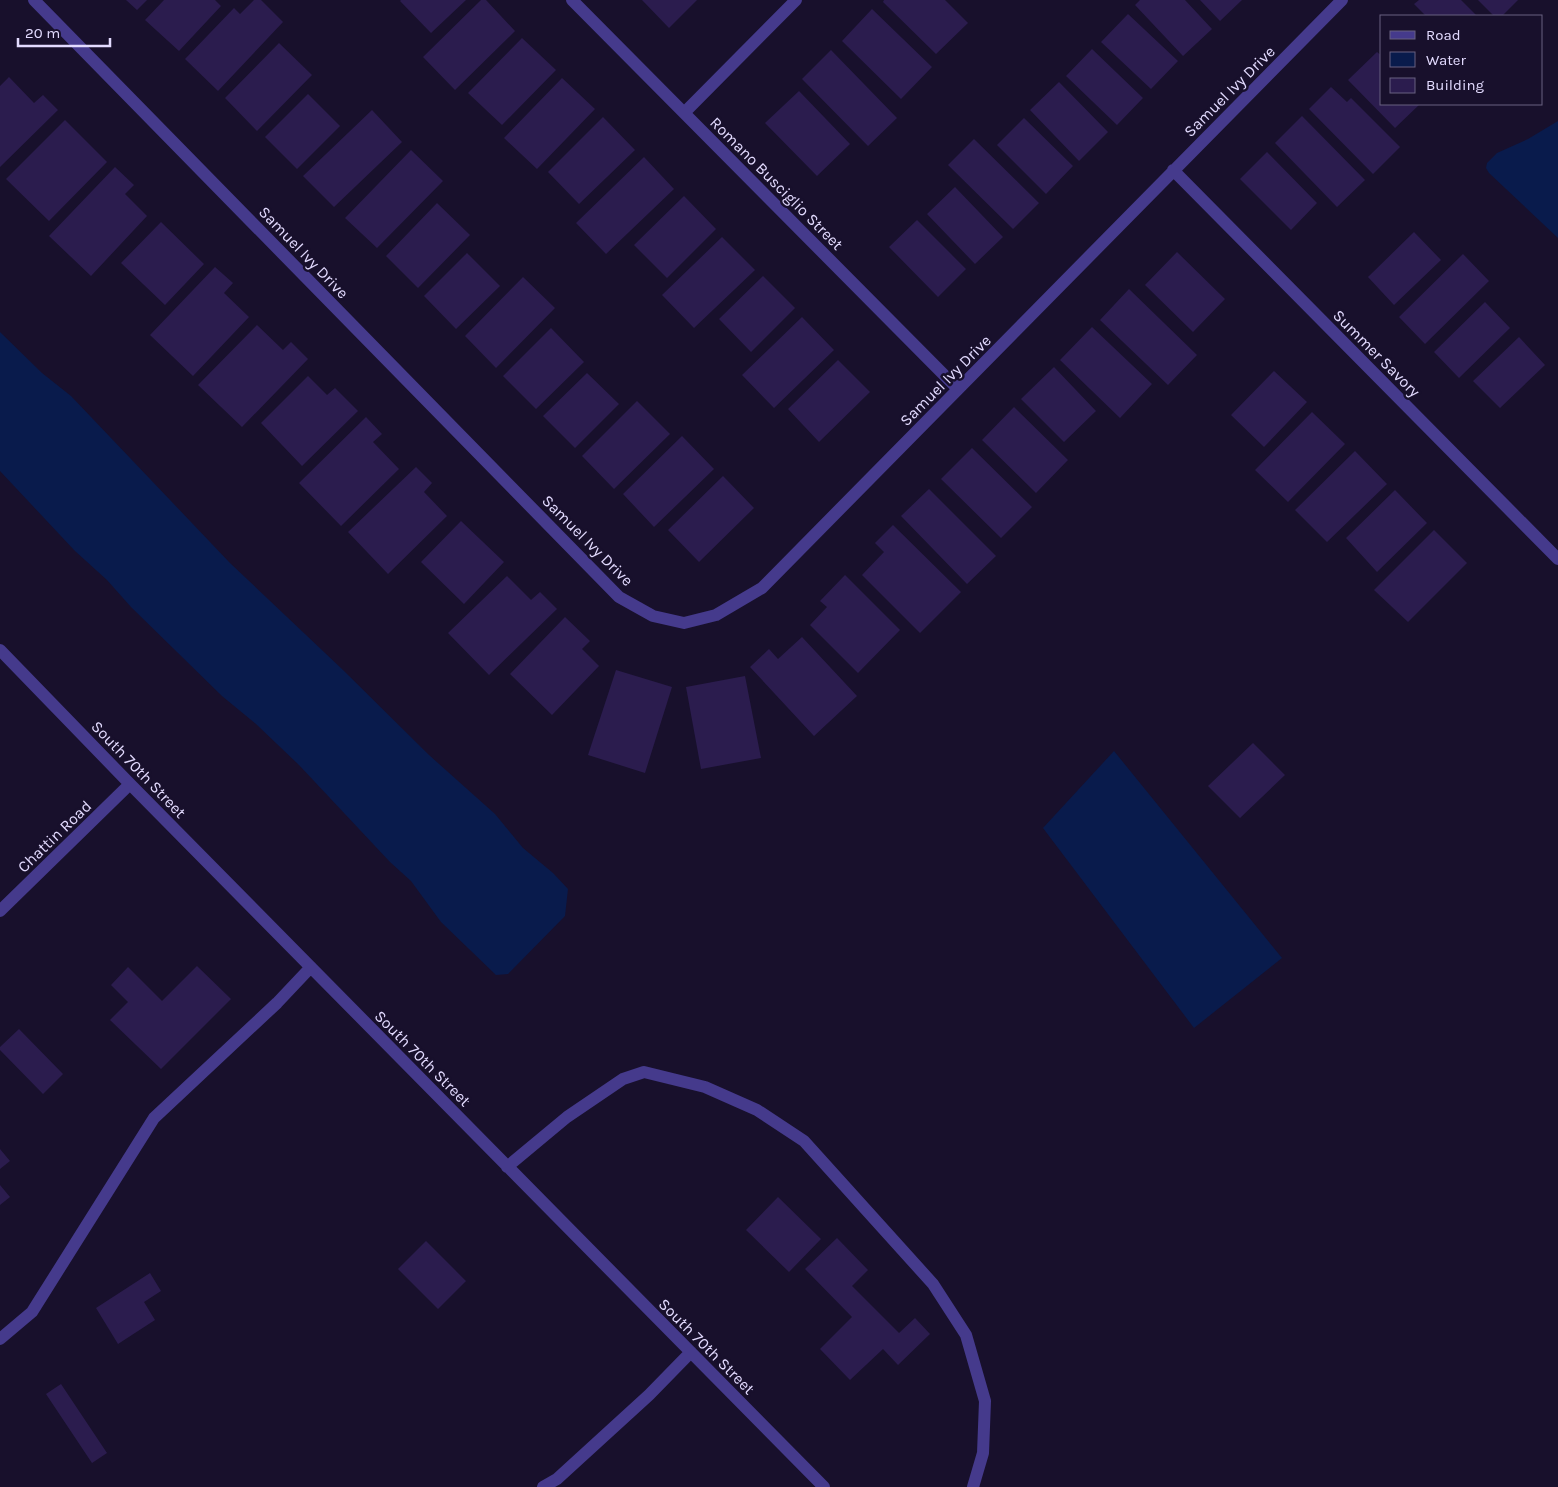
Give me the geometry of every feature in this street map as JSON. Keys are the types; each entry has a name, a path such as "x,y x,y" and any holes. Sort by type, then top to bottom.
{"street":[{"name":"Samuel Ivy Drive","path":"34,0 619,596 653,616 684,623 716,615 762,588 1342,0"},
{"name":"Romano Busciglio Street","path":"572,0 958,390"},
{"path":"684,113 796,0"},
{"name":"Summer Savory","path":"1173,170 1558,559"},
{"name":"South 70th Street","path":"0,650 824,1487"},
{"name":"Chattin Road","path":"0,911 130,784"},
{"path":"0,1339 32,1312 154,1118 277,1003 311,967"},
{"path":"507,1167 567,1117 623,1079 644,1072 705,1088 757,1110 804,1141 933,1284 966,1335 985,1401 983,1452 973,1487"},
{"path":"543,1487 557,1479 649,1395 691,1352"}],"water":[{"path":"1558,121 1558,238 1486,168 1487,163 1497,153 1528,139"},
{"path":"0,332 42,373 71,396 230,563 429,755 495,814 523,848 553,873 568,889 565,916 508,974 496,975 441,922 411,881 390,862 299,765 256,724 222,696 131,607 0,471"},
{"path":"1114,751 1282,958 1194,1028 1043,828"}],"building":[{"path":"126,0 147,0 137,10"},
{"path":"164,0 215,0 221,6 179,51 145,20"},
{"path":"254,0 261,0 283,22 218,91 185,59 234,8 240,14"},
{"path":"401,0 466,0 431,33"},
{"path":"481,0 486,0 515,31 455,90 423,57"},
{"path":"642,0 697,0 669,28"},
{"path":"884,0 945,0 968,23 936,54 883,2"},
{"path":"1140,0 1185,0 1212,29 1183,56 1135,5"},
{"path":"1200,0 1242,0 1220,21"},
{"path":"1419,0 1461,0 1476,15 1425,15 1414,4"},
{"path":"1478,0 1518,0 1503,15 1493,15"},
{"path":"872,9 932,67 901,99 842,41"},
{"path":"1128,14 1178,61 1151,89 1101,42"},
{"path":"522,38 556,70 502,125 468,93"},
{"path":"279,43 312,75 257,131 225,98"},
{"path":"1092,49 1143,98 1117,125 1066,76"},
{"path":"831,50 897,118 868,146 802,79"},
{"path":"1377,52 1380,54 1380,105 1419,105 1395,128 1348,80"},
{"path":"9,77 34,103 43,95 58,110 0,167 0,86"},
{"path":"562,78 595,109 537,169 504,138"},
{"path":"1059,82 1108,132 1079,161 1030,110"},
{"path":"1331,87 1347,102 1351,98 1400,147 1373,174 1309,109"},
{"path":"799,91 850,144 817,176 765,123"},
{"path":"308,94 340,126 297,169 265,137"},
{"path":"372,110 402,142 334,207 303,176"},
{"path":"1302,116 1365,180 1337,207 1275,143"},
{"path":"603,117 635,150 579,204 548,172"},
{"path":"1024,118 1073,166 1046,194 997,145"},
{"path":"65,120 107,162 49,221 6,179"},
{"path":"974,139 1039,203 1013,229 948,165"},
{"path":"411,150 443,181 377,248 345,218"},
{"path":"1267,152 1317,203 1291,230 1240,179"},
{"path":"644,157 674,189 606,254 576,223"},
{"path":"115,167 134,185 125,194 147,216 91,276 49,236"},
{"path":"955,187 1003,237 975,264 927,214"},
{"path":"684,196 716,229 667,278 634,245"},
{"path":"437,203 470,235 418,288 386,256"},
{"path":"917,220 966,269 938,297 889,247"},
{"path":"161,222 204,264 165,305 121,263"},
{"path":"1414,232 1441,260 1394,305 1368,277"},
{"path":"722,237 755,270 694,328 662,295"},
{"path":"1177,252 1225,299 1193,332 1145,285"},
{"path":"467,253 500,286 456,329 424,296"},
{"path":"1463,254 1489,281 1425,344 1399,317"},
{"path":"215,267 233,283 224,293 249,317 193,376 150,335"},
{"path":"763,276 795,308 751,352 719,319"},
{"path":"523,277 555,308 496,368 465,336"},
{"path":"1129,289 1197,355 1168,385 1100,320"},
{"path":"1485,302 1510,328 1459,378 1434,352"},
{"path":"802,317 834,350 774,408 742,375"},
{"path":"257,325 283,350 291,342 308,359 242,427 198,385"},
{"path":"1092,327 1152,384 1120,418 1060,360"},
{"path":"551,328 584,362 536,409 503,376"},
{"path":"1519,337 1545,365 1500,408 1473,381"},
{"path":"838,360 870,392 819,442 788,409"},
{"path":"1054,367 1096,411 1064,442 1021,399"},
{"path":"1274,371 1307,402 1264,447 1231,415"},
{"path":"587,373 619,404 575,448 543,416"},
{"path":"308,376 327,395 335,388 358,411 302,466 261,423"},
{"path":"637,401 670,434 614,489 582,456"},
{"path":"1014,407 1068,460 1036,493 982,440"},
{"path":"1312,412 1345,444 1288,502 1255,470"},
{"path":"366,417 382,434 373,442 399,469 341,526 299,483"},
{"path":"682,436 714,469 654,527 623,494"},
{"path":"972,448 1032,507 1001,538 941,479"},
{"path":"1355,451 1387,484 1327,542 1295,510"},
{"path":"416,467 432,483 424,492 447,516 388,574 348,532"},
{"path":"723,476 754,508 699,562 668,530"},
{"path":"929,489 996,556 967,584 901,516"},
{"path":"1395,490 1427,523 1377,572 1346,538"},
{"path":"461,521 504,562 464,604 421,562"},
{"path":"893,525 961,592 920,633 862,575 884,552 875,543"},
{"path":"1434,530 1467,563 1408,622 1374,590"},
{"path":"845,575 900,630 858,673 810,625 827,607 820,601"},
{"path":"507,576 531,600 540,592 557,609 489,675 448,633"},
{"path":"565,617 590,641 582,649 599,666 552,715 510,674"},
{"path":"802,637 857,696 814,736 750,667 769,649 778,659"},
{"path":"616,670 672,687 645,773 588,755"},
{"path":"745,676 761,758 701,769 686,687"},
{"path":"1253,743 1285,775 1240,818 1208,786"},
{"path":"197,966 231,999 161,1069 110,1020 128,1002 111,985 128,967 162,1001"},
{"path":"19,1029 63,1074 43,1094 0,1050 0,1047"},
{"path":"0,1149 10,1161 0,1169"},
{"path":"0,1185 10,1197 0,1205"},
{"path":"778,1197 821,1239 789,1272 746,1230"},
{"path":"837,1238 868,1270 852,1286 899,1333 915,1318 930,1334 898,1365 883,1349 850,1380 820,1349 852,1317 805,1269"},
{"path":"426,1241 466,1281 438,1309 398,1269"},
{"path":"150,1273 161,1291 144,1302 155,1320 118,1344 96,1308"},
{"path":"61,1384 107,1453 92,1463 46,1394"}]}
